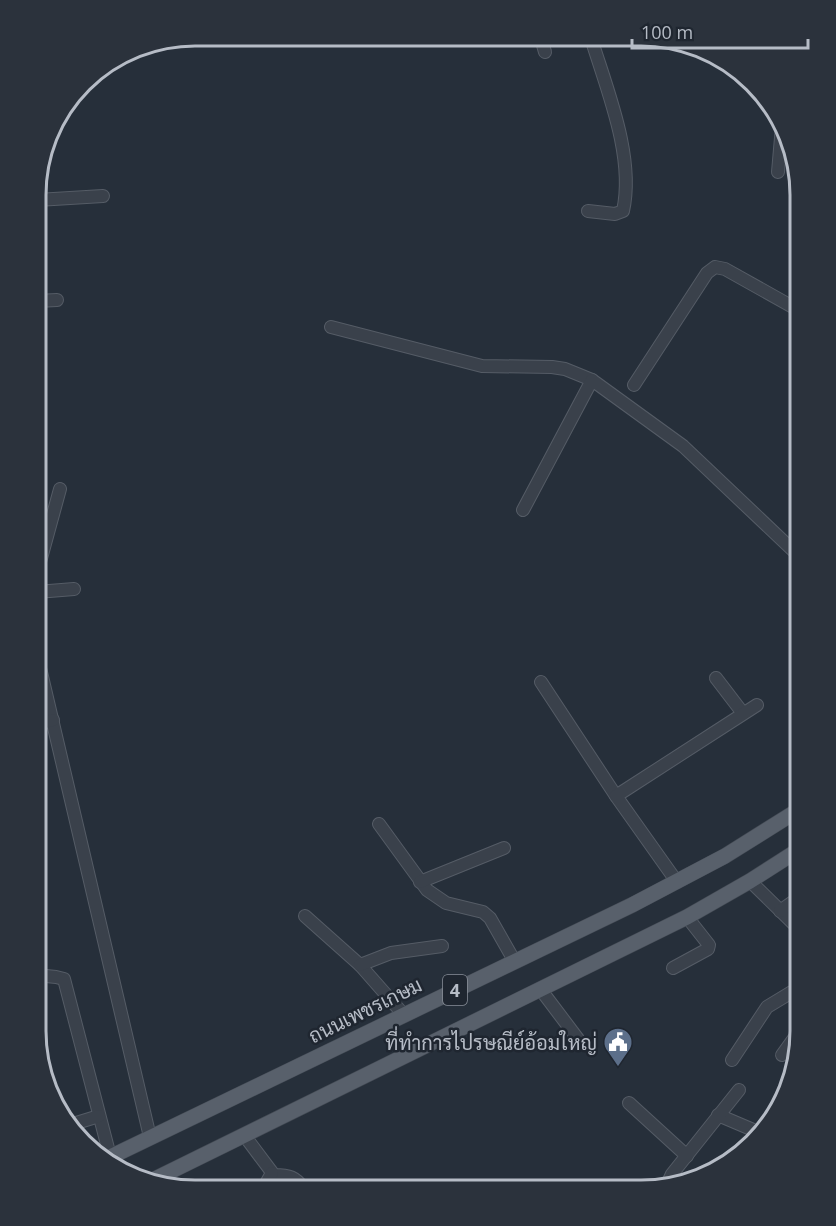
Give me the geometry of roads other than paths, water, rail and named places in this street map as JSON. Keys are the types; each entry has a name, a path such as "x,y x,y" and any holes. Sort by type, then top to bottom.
{"main road":[{"name":"ถนนเพชรเกษม","path":"113,1155 677,882 725,856 789,816"},
{"name":"4","path":"163,1175 687,917 789,856"}],"street":[{"path":"543,46 545,52"},
{"path":"588,211 615,214 623,211 626,198 620,132 593,46"},
{"path":"778,172 780,144"},
{"path":"46,199 103,196"},
{"path":"634,385 707,273 715,267 725,269 790,305"},
{"path":"46,301 57,300"},
{"path":"331,327 482,366 552,367 565,369 592,380 683,446 790,547"},
{"path":"523,510 592,380"},
{"path":"46,540 60,489"},
{"path":"46,591 74,589"},
{"path":"716,678 742,712"},
{"path":"541,682 616,796 677,882"},
{"path":"46,694 150,1137"},
{"path":"616,796 742,712 757,705"},
{"path":"46,722 52,720"},
{"path":"379,824 427,890 446,903 483,912 490,918 515,962"},
{"path":"420,882 504,848"},
{"path":"750,881 789,920"},
{"path":"780,911 789,905"},
{"path":"305,916 360,965 404,1015"},
{"path":"673,968 708,949 709,945 687,917"},
{"path":"360,965 392,953 442,946"},
{"path":"46,976 64,979 105,1149"},
{"path":"541,990 578,1039"},
{"path":"732,1060 767,1007 789,994"},
{"path":"782,1056 788,1047"},
{"path":"674,1176 738,1090"},
{"path":"630,1103 687,1156"},
{"path":"718,1115 752,1129"},
{"path":"78,1122 99,1116"},
{"path":"243,1135 274,1175 285,1175 297,1180"},
{"path":"268,1180 272,1173"}],"place":[{"name":"ที่ทำการไปรษณีย์อ้อมใหญ่","path":"618,1068"}]}
